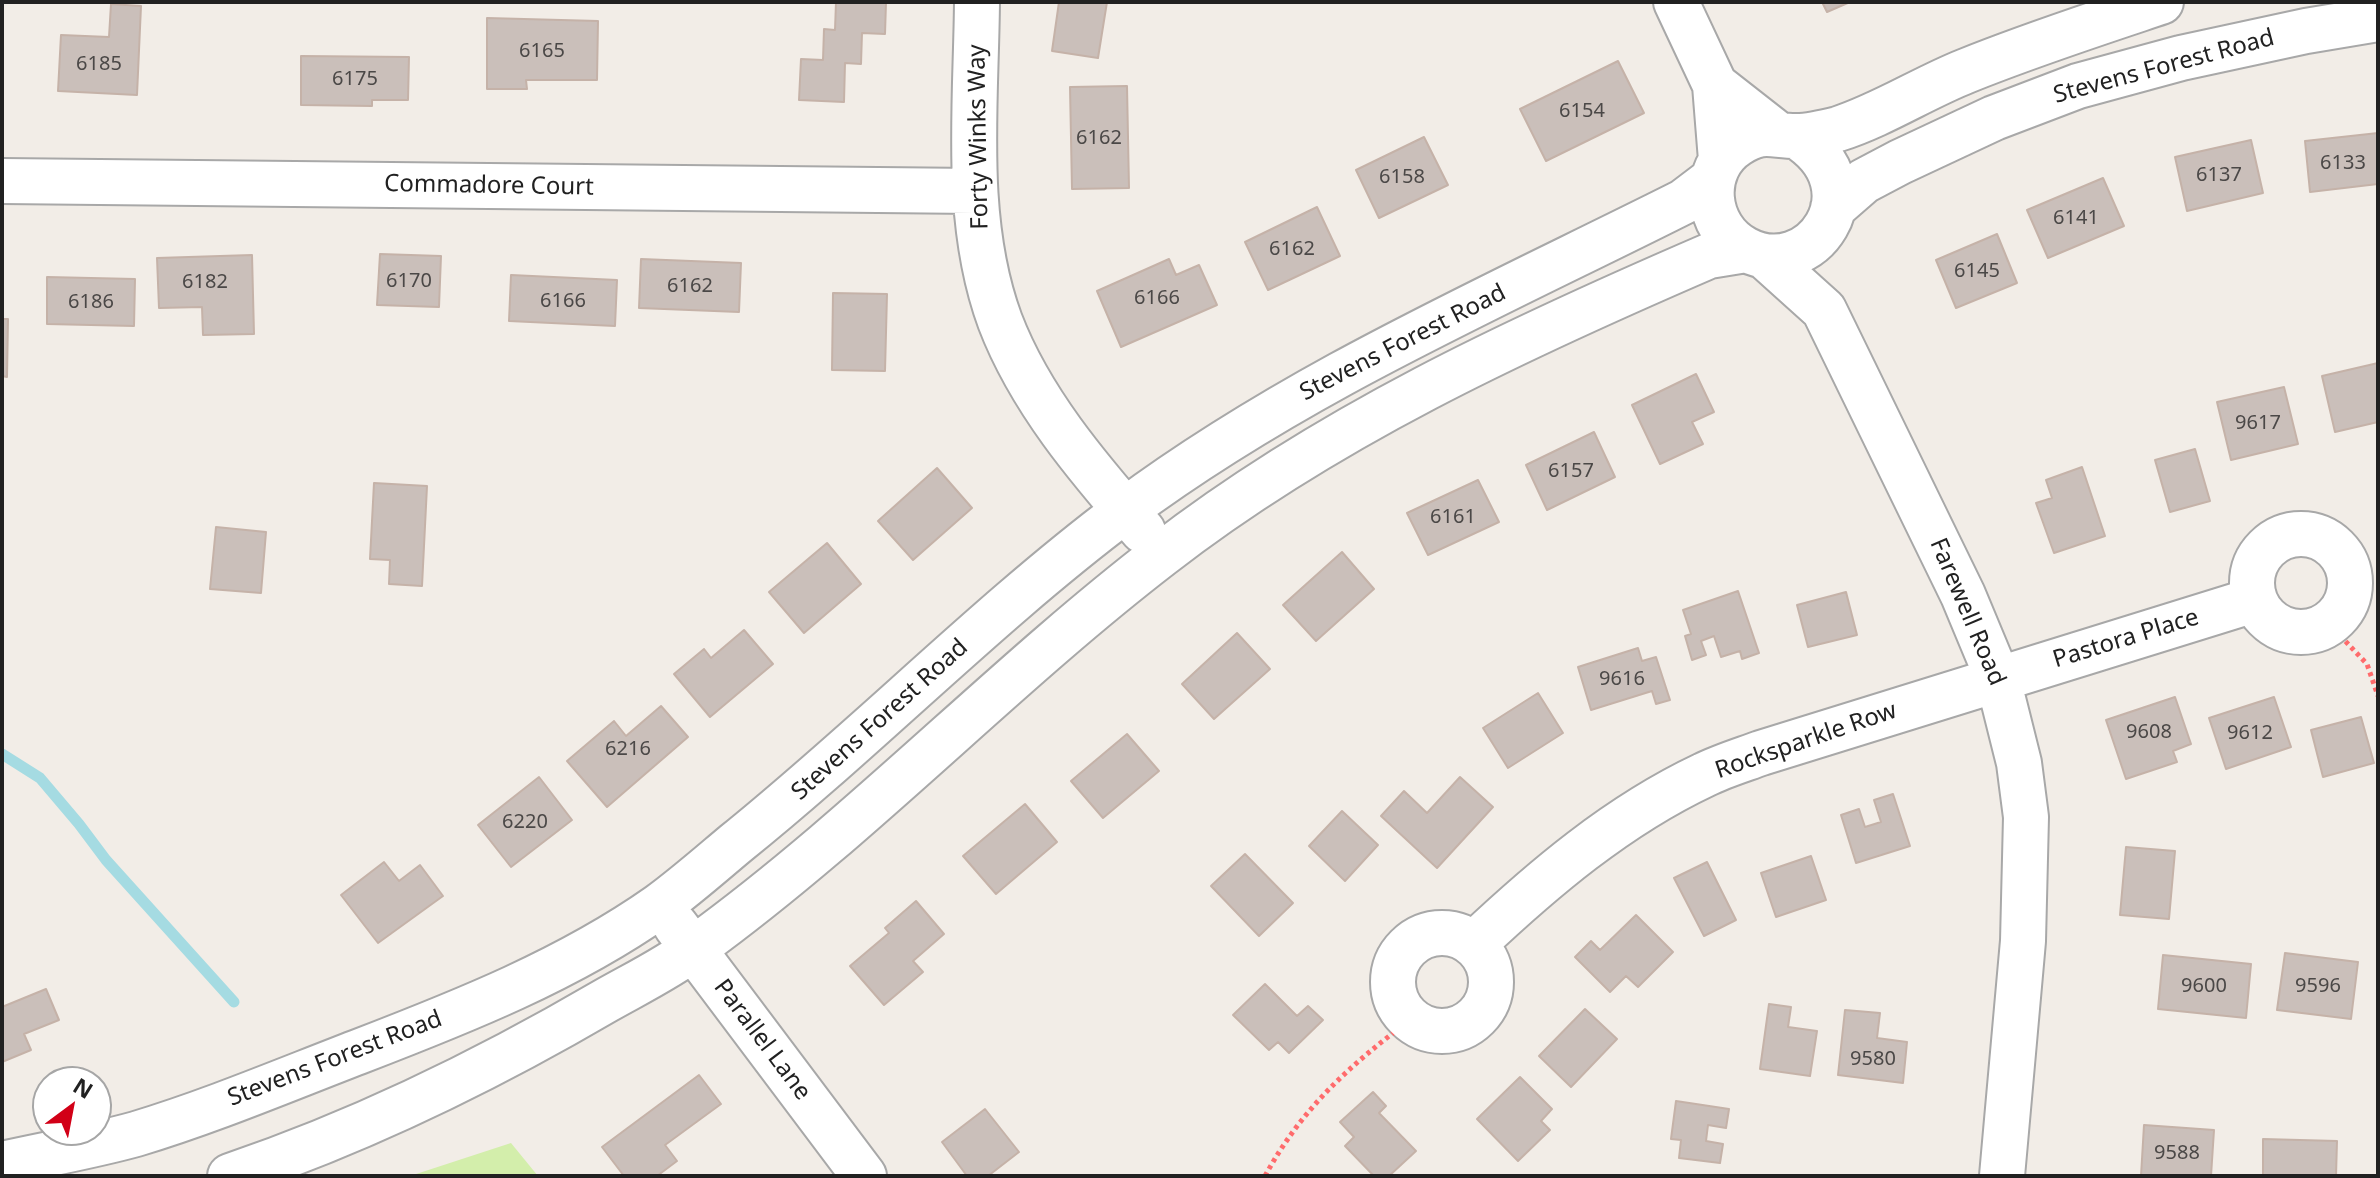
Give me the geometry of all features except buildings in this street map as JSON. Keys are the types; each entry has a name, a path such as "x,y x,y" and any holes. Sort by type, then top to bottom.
{"street":[{"name":"Forty Winks Way","path":"977,2 975,191 984,264 1000,321 1018,359 1060,428 1163,554"},
{"path":"1676,2 1715,85 1717,170 1711,201 1717,221 1729,238 1755,253"},
{"path":"2164,2 2181,58"},
{"name":"Stevens Forest Road","path":"2,1164 136,1134 430,1025 595,946 660,905 788,802 1022,594 1125,510 1265,416 1370,356 1683,202 1717,170 1735,145 1754,135 1838,129 1963,72 2061,35 2164,2"},
{"name":"Stevens Forest Road","path":"230,1176 283,1158 446,1086 547,1035 693,949 827,843 1069,630 1163,554 1289,465 1393,406 1506,348 1709,256 1755,253 1785,256 1803,249 1864,181 1994,118 2078,86 2181,58 2378,19"},
{"path":"1715,85 1785,134 1814,148 1827,163 1834,181 1835,201 1829,218"},
{"name":"Commadore Court","path":"2,181 975,191"},
{"name":"Farewell Road","path":"1824,310 1829,218"},
{"name":"Farewell Road","path":"1755,253 1824,310 1956,580 1998,679 2019,763 2026,817 2023,941 2002,1176"},
{"path":"2299,534 2322,539 2337,551 2348,570 2350,591 2344,608 2329,624 2309,632 2285,630 2268,620 2254,600 2251,585 2253,569 2264,550 2282,538 2299,534"},
{"name":"Pastora Place","path":"1998,679 2254,600"},
{"name":"Rocksparkle Row","path":"1474,944 1531,890 1582,849 1644,808 1704,775 1761,753 1998,679"},
{"name":"Parallel Lane","path":"660,905 864,1176"},
{"path":"1437,933 1457,935 1474,944 1489,967 1492,984 1487,1002 1475,1019 1455,1030 1437,1031 1410,1020 1394,997 1392,976 1402,953 1419,938 1437,933"}],"path":[{"path":"2329,624 2367,664 2378,696"},
{"path":"1265,1176 1292,1129 1322,1093 1410,1020"}],"green space":[{"path":"511,1143 538,1176 410,1176"}],"waterway":[{"path":"2,754 40,778 106,860 234,1002"}]}
